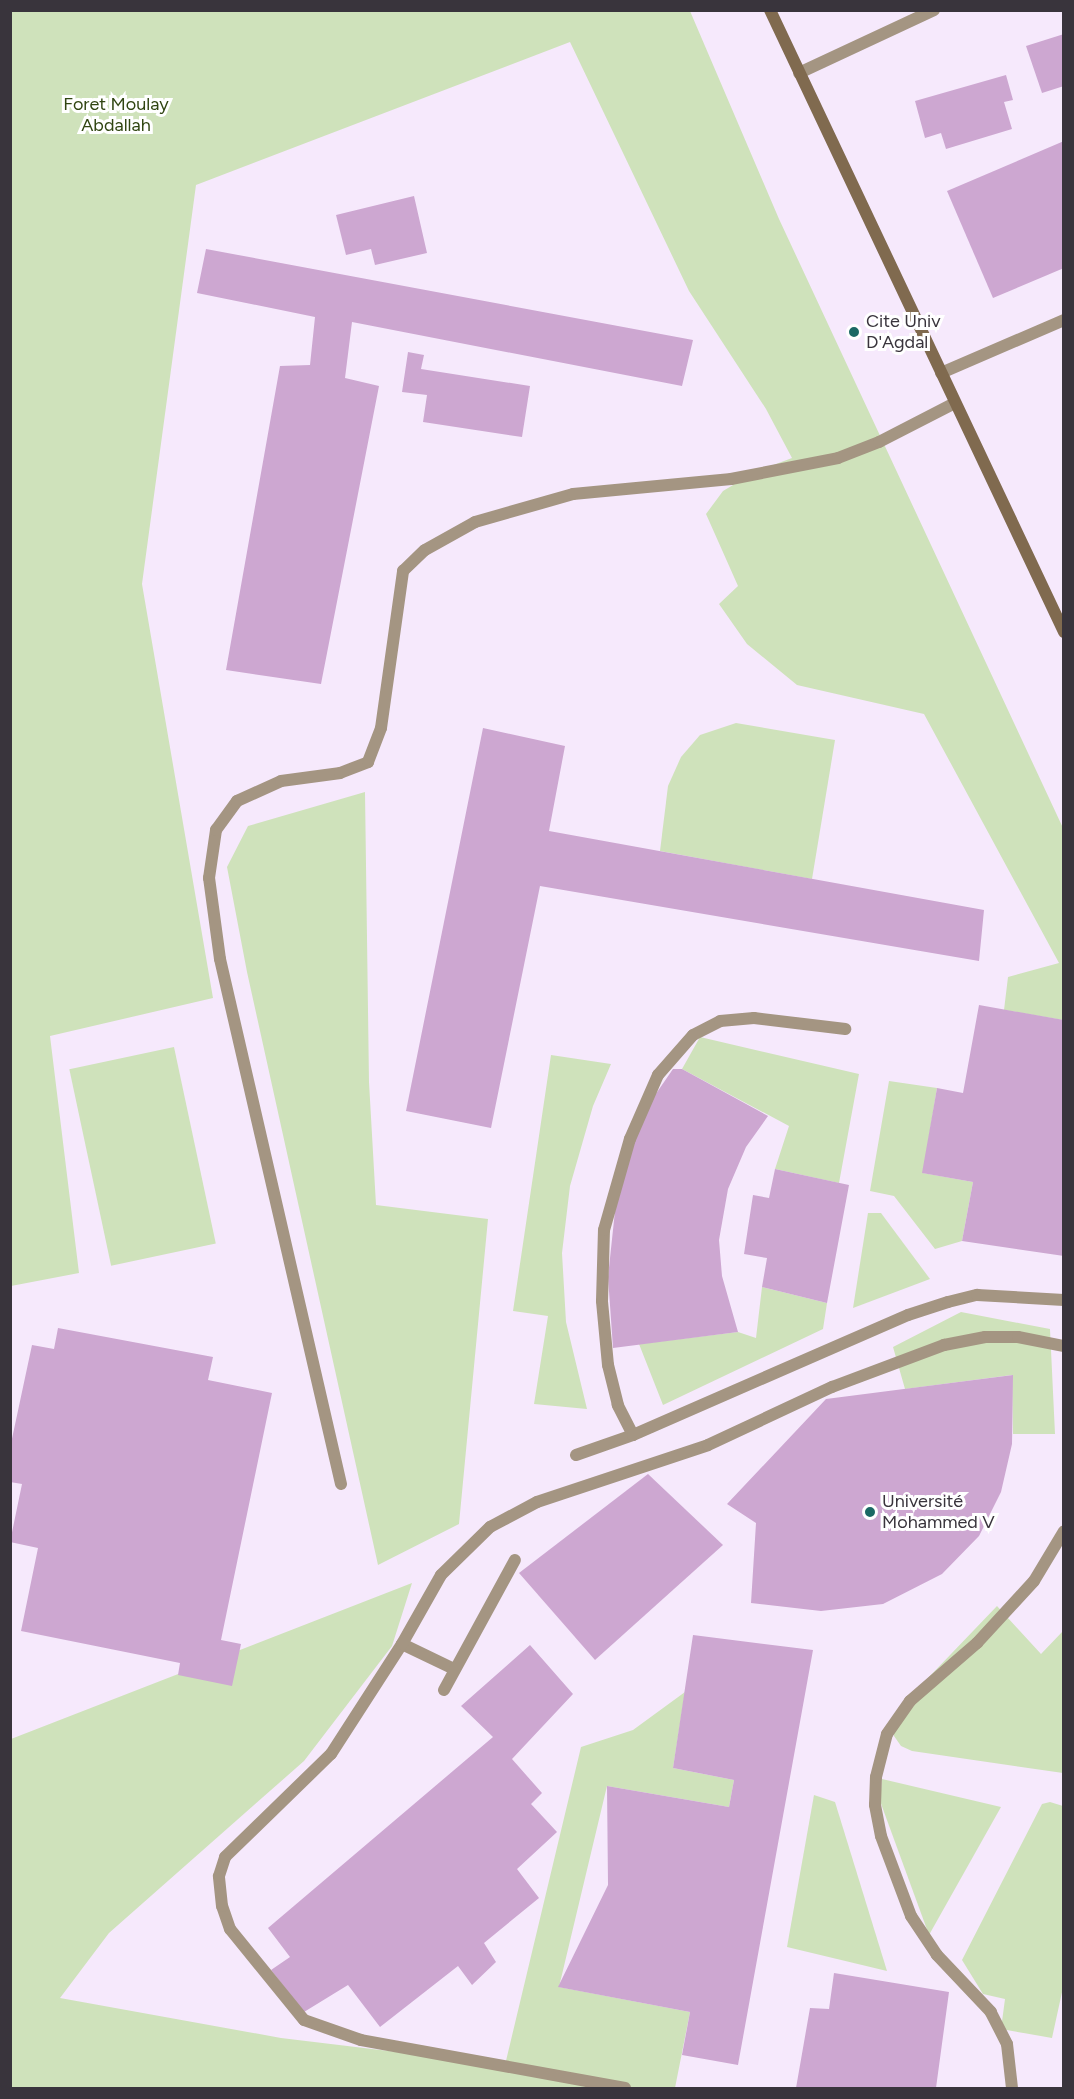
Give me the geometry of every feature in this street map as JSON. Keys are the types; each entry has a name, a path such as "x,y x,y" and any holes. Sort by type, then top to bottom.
{"street":[{"path":"770,10 1064,632"},
{"path":"799,73 934,10"},
{"path":"941,373 1064,320"},
{"path":"341,1484 220,959 209,878 216,830 237,801 281,781 340,773 368,762 381,728 403,571 425,550 475,522 573,494 731,479 838,458 879,442 955,403"},
{"path":"633,1435 618,1405 608,1365 602,1301 603,1242 611,1196 658,1075 693,1035 720,1021 754,1018 845,1029"},
{"path":"576,1455 633,1435 908,1315 948,1302 977,1295 1064,1300"},
{"path":"625,2088 361,2040 304,2020 230,1929 222,1906 219,1876 225,1857 331,1754 402,1644 441,1575 490,1527 537,1502 708,1445 832,1387 944,1345 985,1337 1018,1337 1064,1346"},
{"path":"1012,2088 1007,2044 991,2012 937,1955 911,1916 881,1836 875,1805 876,1777 887,1734 910,1701 977,1642 1034,1581 1064,1531"},
{"path":"444,1690 515,1560"},
{"path":"402,1644 454,1669"}],"green space":[{"name":"Foret Moulay Abdallah","path":"10,11 690,11 779,219 1063,828 1063,1020 1004,1010 1008,977 1059,963 924,714 797,685 747,644 719,604 738,586 706,514 723,491 755,472 792,458 766,409 689,291 570,42 196,185 142,584 213,998 50,1036 79,1273 11,1286"},
{"path":"736,723 835,740 812,879 660,851 668,786 681,757 700,735"},
{"path":"365,792 369,1082 376,1205 488,1219 459,1524 378,1565 247,972 227,867 248,826"},
{"path":"700,1037 859,1074 839,1183 775,1169 789,1126 682,1069"},
{"path":"174,1047 216,1244 111,1266 69,1069"},
{"path":"551,1055 611,1064 593,1106 570,1186 562,1253 566,1322 587,1409 534,1404 548,1316 513,1311"},
{"path":"889,1081 937,1088 923,1173 973,1182 962,1241 935,1249 894,1196 870,1191"},
{"path":"868,1213 881,1213 930,1279 853,1308"},
{"path":"762,1287 827,1303 823,1329 663,1405 639,1344 738,1332 756,1338"},
{"path":"961,1312 1050,1329 1055,1434 1013,1434 1012,1375 905,1389 893,1347"},
{"path":"412,1583 392,1646 304,1761 109,1933 60,1998 281,2038 505,2065 581,1747 633,1730 685,1692 673,1768 734,1780 729,1807 607,1786 559,1987 690,2012 675,2088 11,2088 11,1739"},
{"path":"997,1606 1041,1654 1063,1631 1063,1773 912,1751 901,1746 894,1736 894,1721 905,1702"},
{"path":"882,1779 1001,1807 929,1935 880,1801"},
{"path":"814,1795 835,1802 887,1971 787,1947"},
{"path":"1050,1802 1063,1806 1064,1983 1052,2038 1001,2029 1005,1999 983,1994 962,1960 1042,1804"}],"building":[{"path":"1064,34 1064,86 1042,93 1026,46"},
{"path":"1006,75 1013,100 1004,102 1012,129 946,149 941,133 925,138 915,101"},
{"path":"1064,141 1064,268 993,298 947,191"},
{"path":"414,196 427,253 375,265 371,249 346,255 336,215"},
{"path":"206,249 693,340 682,386 352,322 345,378 379,386 321,684 226,670 280,366 310,365 315,317 197,293"},
{"path":"408,352 424,355 421,369 530,386 522,437 423,422 427,395 402,392"},
{"path":"483,728 565,746 549,831 984,910 979,961 540,886 491,1128 406,1111"},
{"path":"979,1005 1064,1020 1064,1256 962,1241 973,1182 922,1173 937,1088 963,1093"},
{"path":"673,1069 682,1069 768,1116 746,1147 728,1189 719,1240 722,1276 738,1332 613,1348 608,1277 615,1211 631,1148 653,1098"},
{"path":"775,1169 849,1185 827,1303 762,1287 767,1258 744,1254 753,1195 769,1198"},
{"path":"58,1328 213,1357 208,1380 272,1393 221,1640 241,1644 232,1686 178,1675 180,1663 21,1631 38,1548 10,1542 22,1484 10,1482 10,1448 32,1345 54,1349"},
{"path":"1013,1375 1012,1444 1001,1492 979,1536 942,1574 883,1604 821,1611 751,1603 756,1523 727,1504 826,1399"},
{"path":"648,1474 723,1545 595,1660 519,1573"},
{"path":"693,1635 813,1650 738,2065 682,2055 690,2012 558,1987 608,1885 607,1786 729,1807 734,1780 673,1768"},
{"path":"530,1645 573,1694 512,1759 542,1793 531,1804 557,1832 517,1869 539,1898 484,1943 496,1962 472,1985 458,1966 380,2027 348,1985 304,2012 271,1970 290,1957 268,1928 493,1737 461,1706"},
{"path":"834,1973 949,1992 936,2088 796,2088 810,2008 829,2009"}],"place":[{"name":"Cite Univ D'Agdal","path":"854,332"},
{"name":"Université Mohammed V","path":"870,1512"}]}
